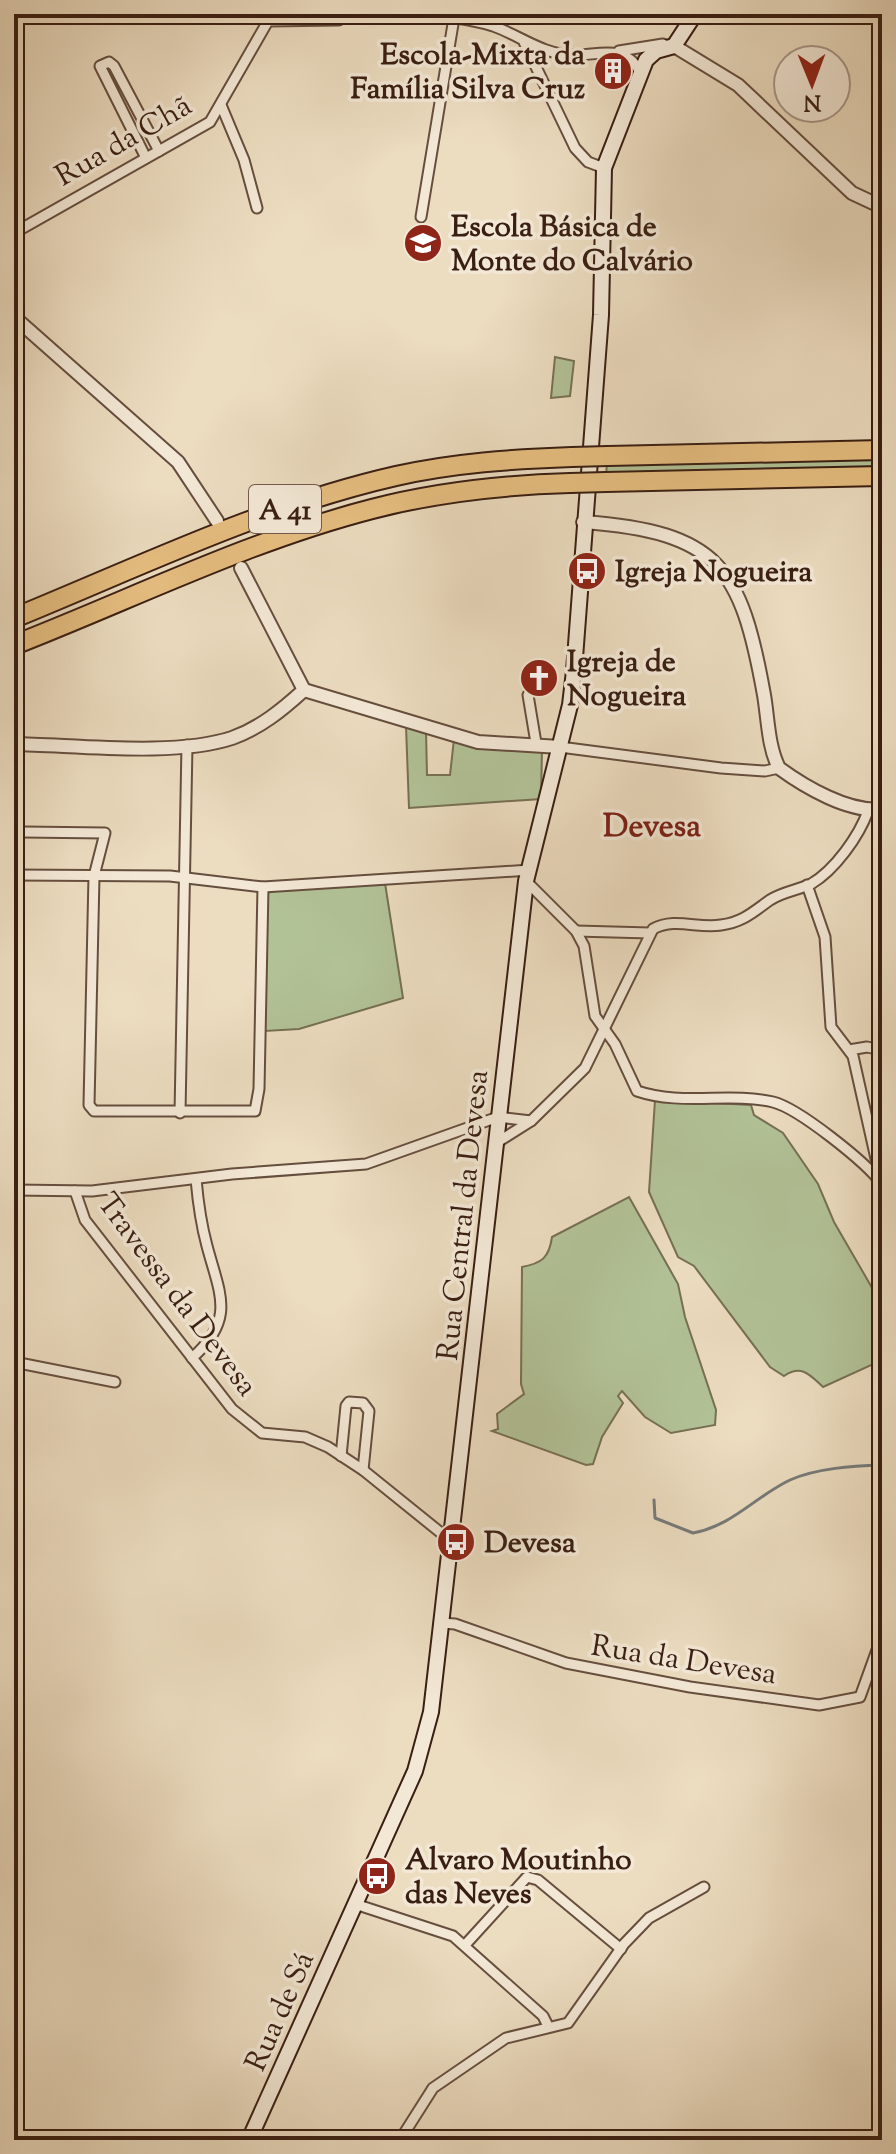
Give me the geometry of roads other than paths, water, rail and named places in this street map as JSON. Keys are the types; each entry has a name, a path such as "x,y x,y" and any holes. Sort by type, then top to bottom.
{"highway":[{"name":"A 41","path":"14,618 285,509 348,489 452,466 572,457 882,450"},
{"name":"A 41","path":"14,645 274,540 348,515 448,493 570,483 882,476"}],"main road":[{"path":"640,72 650,55 676,44 695,14"},
{"name":"Rua Central da Devesa","path":"355,1904 421,1752 434,1690 528,876 560,747 574,671 601,315 604,168 640,72"},
{"name":"Rua de Sá","path":"249,2140 355,1904"}],"street":[{"name":"Rua da Chã","path":"14,233 210,122 268,21 344,19 349,14"},
{"path":"413,14 493,26 524,42 571,55 676,44 738,85 852,193 882,207"},
{"path":"421,217 454,18"},
{"path":"524,42 575,148 588,162 604,168"},
{"path":"611,52 630,57 640,72"},
{"path":"146,158 100,66 109,62 114,66 159,151"},
{"path":"221,105 244,160 257,208"},
{"path":"14,317 178,462 217,521"},
{"path":"583,522 665,534 694,547 733,581 753,635 779,768"},
{"path":"241,568 304,690 478,742 536,743 721,768 765,771 779,768 843,802 868,811 882,809"},
{"path":"14,744 187,745 231,738 278,713 304,690"},
{"path":"528,695 536,743"},
{"path":"180,1113 187,745"},
{"path":"496,1143 531,1121 585,1068 605,1033 650,933 661,925 671,923 718,926 738,921 756,913 771,900 807,885 848,847 862,827 868,811"},
{"path":"23,832 105,833 94,876 89,1105 100,1112 249,1114 258,1105 263,887"},
{"path":"14,875 185,877 263,887 528,876 576,931 590,962 595,1016 615,1044 637,1091 672,1098 777,1103 839,1144 881,1182"},
{"path":"807,885 825,937 831,1027 849,1050 881,1182"},
{"path":"576,931 650,933"},
{"path":"849,1050 867,1047 882,1050"},
{"path":"14,1190 75,1191 366,1164 498,1117 531,1121"},
{"path":"192,1358 209,1343 223,1300 201,1224 196,1179"},
{"name":"Travessa da Devesa","path":"75,1191 85,1220 232,1409 262,1433 305,1437 341,1456 451,1541"},
{"path":"14,1362 115,1382"},
{"path":"341,1456 346,1406 349,1402 363,1403 369,1411 363,1470"},
{"name":"Rua da Devesa","path":"442,1623 455,1624 566,1663 690,1687 819,1705 860,1697 882,1636"},
{"path":"465,1945 527,1877 538,1880 621,1949"},
{"path":"400,2140 433,2088 506,2038 568,2023 621,1949 649,1918 704,1887"},
{"path":"355,1904 442,1930 465,1945 543,2016 548,2026"}],"waterway":[{"path":"654,1500 655,1518 693,1533 720,1524 801,1476 835,1468 882,1465"}],"place":[{"name":"Escola-Mixta da Família Silva Cruz","path":"613,71"},
{"name":"Escola Básica de Monte do Calvário","path":"423,243"},
{"name":"Igreja Nogueira","path":"587,571"},
{"name":"Igreja de Nogueira","path":"539,678"},
{"name":"Devesa","path":"456,1542"},
{"name":"Alvaro Moutinho das Neves","path":"377,1876"}],"district":[{"name":"Devesa","path":"652,825"}]}
